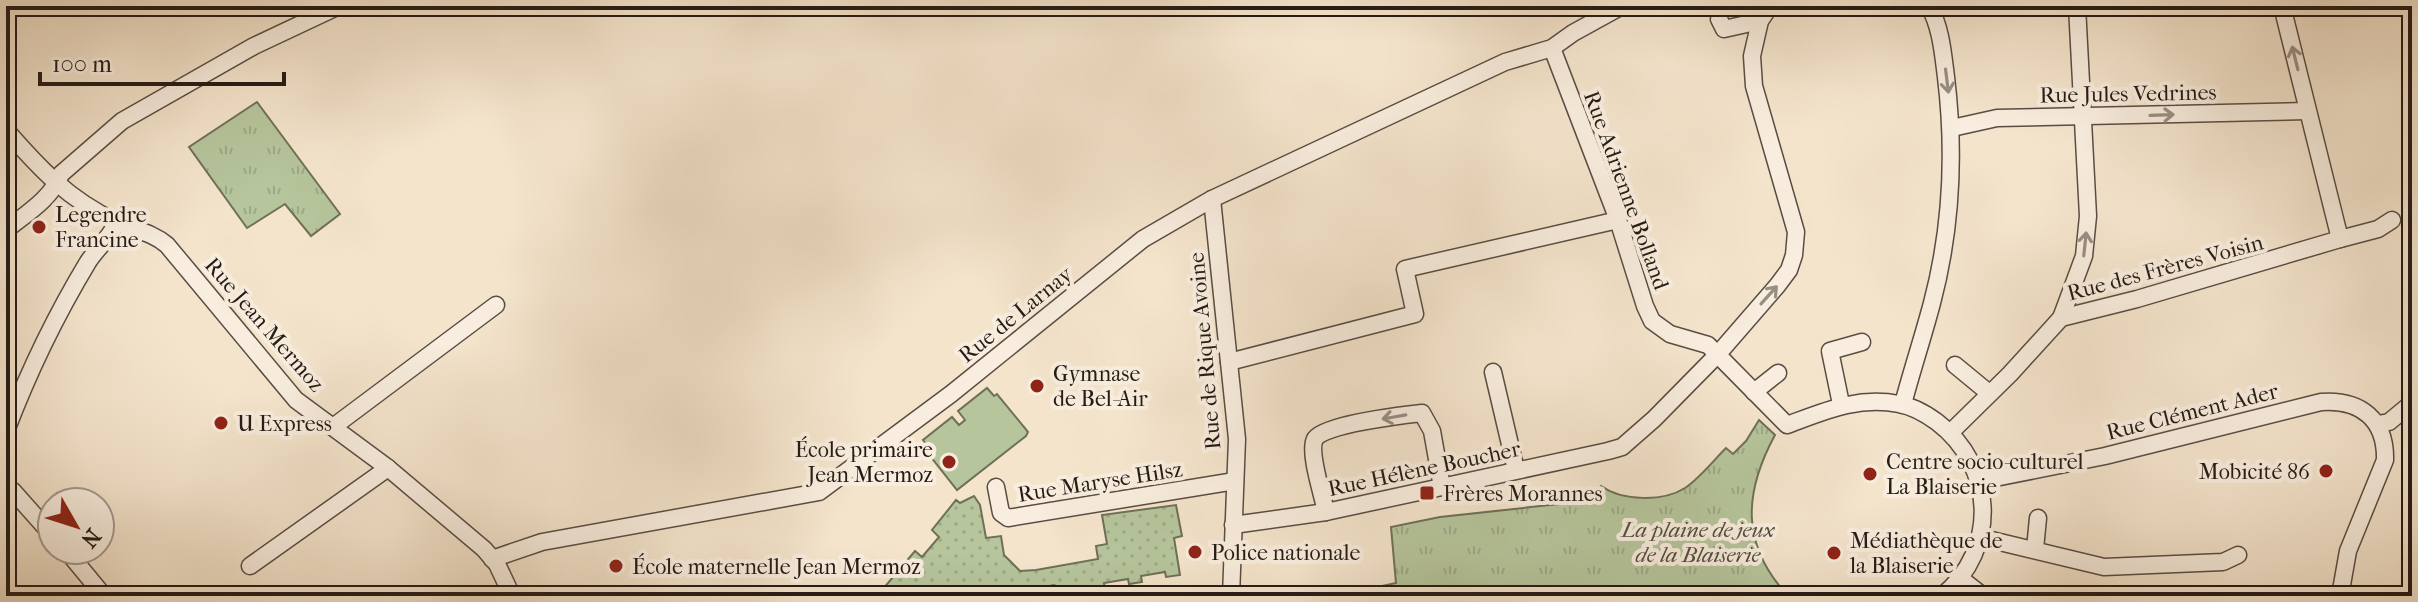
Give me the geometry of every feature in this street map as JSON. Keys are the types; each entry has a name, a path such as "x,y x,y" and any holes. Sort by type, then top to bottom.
{"street":[{"path":"6,230 44,200 61,174 122,121 254,46 339,6"},
{"name":"Rue de Larnay","path":"492,559 542,542 819,492 951,394 1143,239 1212,199 1505,62 1552,48 1622,6"},
{"path":"1770,6 1760,21 1752,56 1754,86 1796,232 1794,255 1783,278 1718,354 1787,425 1841,404 1874,401 1903,404 1928,415 1951,432 1968,454 1980,481 1983,513 1975,553 1960,578 1942,596"},
{"path":"1903,404 1917,347 1932,304 1944,242 1952,128 1943,48 1929,6"},
{"path":"2061,318 2084,256 2088,216 2077,6"},
{"path":"2282,6 2340,239"},
{"path":"1719,19 1724,29 1760,21"},
{"name":"Rue Adrienne Bolland","path":"1552,48 1618,220 1652,321 1670,334 1708,345 1718,354"},
{"name":"Rue Jules Vedrines","path":"1952,128 1997,118 2307,111"},
{"name":"Rue Jean Mermoz","path":"6,130 56,185 117,222 154,235 167,245 296,400 388,468 484,549 512,596"},
{"name":"Rue de Rique Avoine","path":"1212,199 1237,439 1231,596"},
{"path":"1229,362 1415,314 1405,269 1618,220"},
{"name":"Rue des Frères Voisin","path":"1951,432 2061,318 2378,229 2392,220"},
{"path":"6,431 48,336 88,261 112,234 117,222"},
{"path":"333,427 496,305"},
{"path":"1841,404 1830,351 1862,342"},
{"name":"Rue Hélène Boucher","path":"1233,525 1326,512 1622,447 1718,354"},
{"path":"1955,365 1989,393"},
{"path":"1493,372 1516,470"},
{"path":"1754,392 1778,373"},
{"name":"Rue Clément Ader","path":"1980,481 2120,452 2321,402 2349,404 2378,424"},
{"path":"2340,596 2348,551 2365,505 2385,465 2386,446 2378,424 2389,422 2412,403"},
{"path":"1326,512 1313,450 1314,439 1321,431 1422,413 1432,431 1442,487"},
{"path":"250,566 388,468"},
{"name":"Rue Maryse Hilsz","path":"996,487 1002,515 1008,518 1235,481"},
{"path":"6,488 13,491 36,517"},
{"path":"2035,549 2038,518"},
{"path":"1979,537 2104,567 2223,562 2238,555"},
{"path":"79,566 104,596"},
{"path":"1960,578 1983,596"}],"green space":[{"path":"257,102 340,214 311,236 285,204 247,228 189,147"},
{"path":"987,388 994,396 997,394 1028,432 957,490 927,452 930,449 923,440 952,417 959,425 965,420 958,411"},
{"name":"La plaine de jeux de la Blaiserie","path":"1759,420 1775,435 1764,457 1753,498 1755,538 1762,558 1788,596 1370,596 1368,589 1396,583 1391,527 1440,517 1587,501 1601,486 1631,497 1666,496 1691,484 1726,448 1733,454 1746,441"},
{"path":"974,496 980,505 986,538 1001,536 1004,555 1020,571 1098,559 1096,546 1107,544 1102,515 1176,505 1182,536 1174,538 1180,575 1166,577 1165,572 1141,576 1142,582 1129,584 1128,579 1104,583 1105,589 1092,591 1090,586 1066,590 1054,585 997,596 877,596 915,551 922,557 939,537 932,530 956,500 960,503"}],"place":[{"name":"Legendre Francine","path":"39,227"},
{"name":"Gymnase de Bel-Air","path":"1037,386"},
{"name":"U Express","path":"221,423"},
{"name":"École primaire Jean Mermoz","path":"949,462"},
{"name":"Mobicité 86","path":"2326,471"},
{"name":"Centre socio-culturel La Blaiserie","path":"1870,474"},
{"name":"Frères Morannes","path":"1427,493"},
{"name":"Police nationale","path":"1195,552"},
{"name":"Médiathèque de la Blaiserie","path":"1834,553"},
{"name":"École maternelle Jean Mermoz","path":"616,566"}]}
